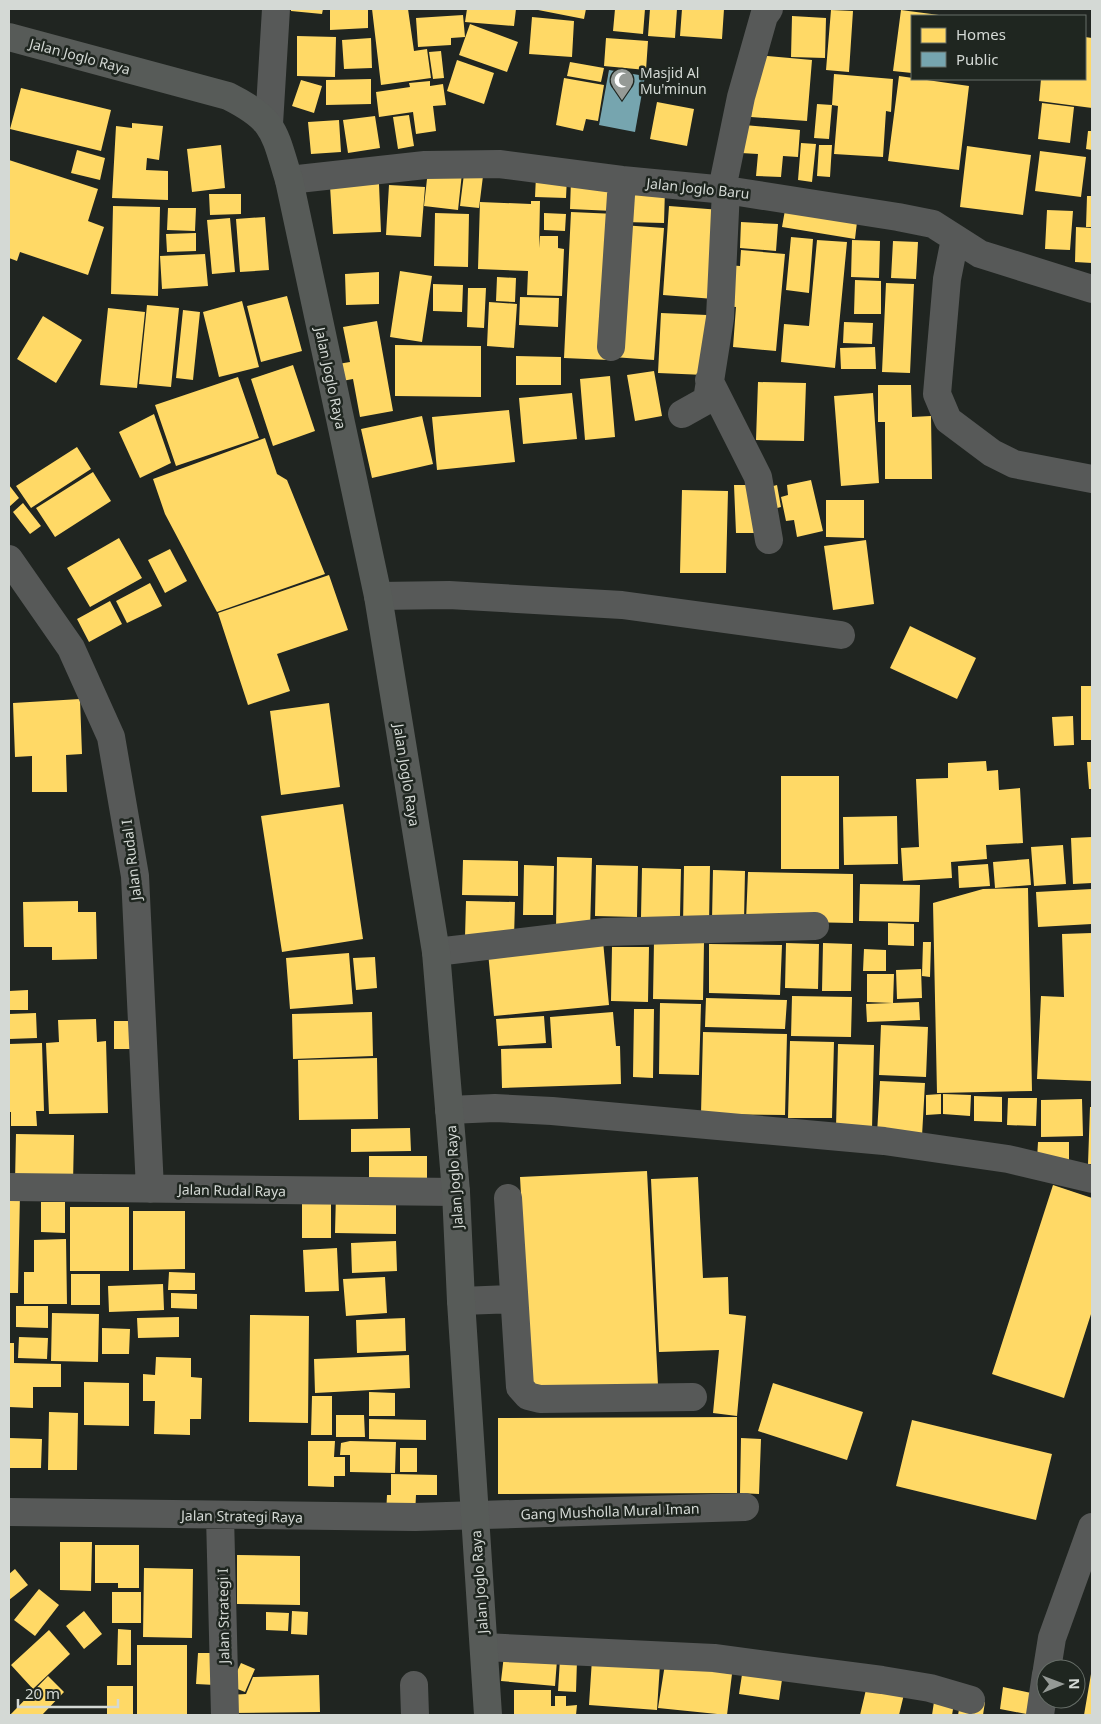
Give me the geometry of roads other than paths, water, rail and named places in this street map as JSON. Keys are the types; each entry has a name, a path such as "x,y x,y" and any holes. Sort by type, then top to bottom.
{"main road":[{"name":"Jalan Joglo Raya","path":"9,37 228,96 251,108 269,124 289,180 378,596 436,952 456,1192 460,1301 488,1715"}],"street":[{"path":"269,124 276,9"},
{"path":"682,414 707,400 720,318 724,189 741,98 764,16 769,9"},
{"name":"Jalan Joglo Baru","path":"289,180 425,165 499,164 622,180 724,189 933,224 980,254 1092,289"},
{"path":"611,347 622,180"},
{"path":"955,239 947,279 937,394 948,420 992,453 1014,464 1092,479"},
{"path":"709,380 758,477 769,540"},
{"name":"Jalan Rudal I","path":"9,559 71,648 111,737 135,876 150,1189"},
{"path":"378,596 449,595 622,605 841,635"},
{"path":"436,952 605,932 815,926"},
{"path":"449,1110 495,1108 552,1111 884,1141 1008,1159 1092,1179"},
{"name":"Jalan Rudal Raya","path":"9,1186 456,1192"},
{"path":"508,1198 520,1386 528,1396 540,1399 694,1397"},
{"path":"460,1301 513,1299"},
{"name":"Gang Musholla Mural Iman","path":"475,1515 746,1507"},
{"name":"Jalan Strategi Raya","path":"9,1512 220,1516 475,1515"},
{"name":"Jalan Strategi I","path":"220,1516 225,1715"},
{"path":"1049,1659 1052,1638 1092,1527"},
{"path":"484,1647 714,1658 882,1680 930,1688 971,1700"},
{"path":"414,1686 415,1715"}],"place":[{"name":"Masjid Al Mu'minun","path":"622,101"}]}
